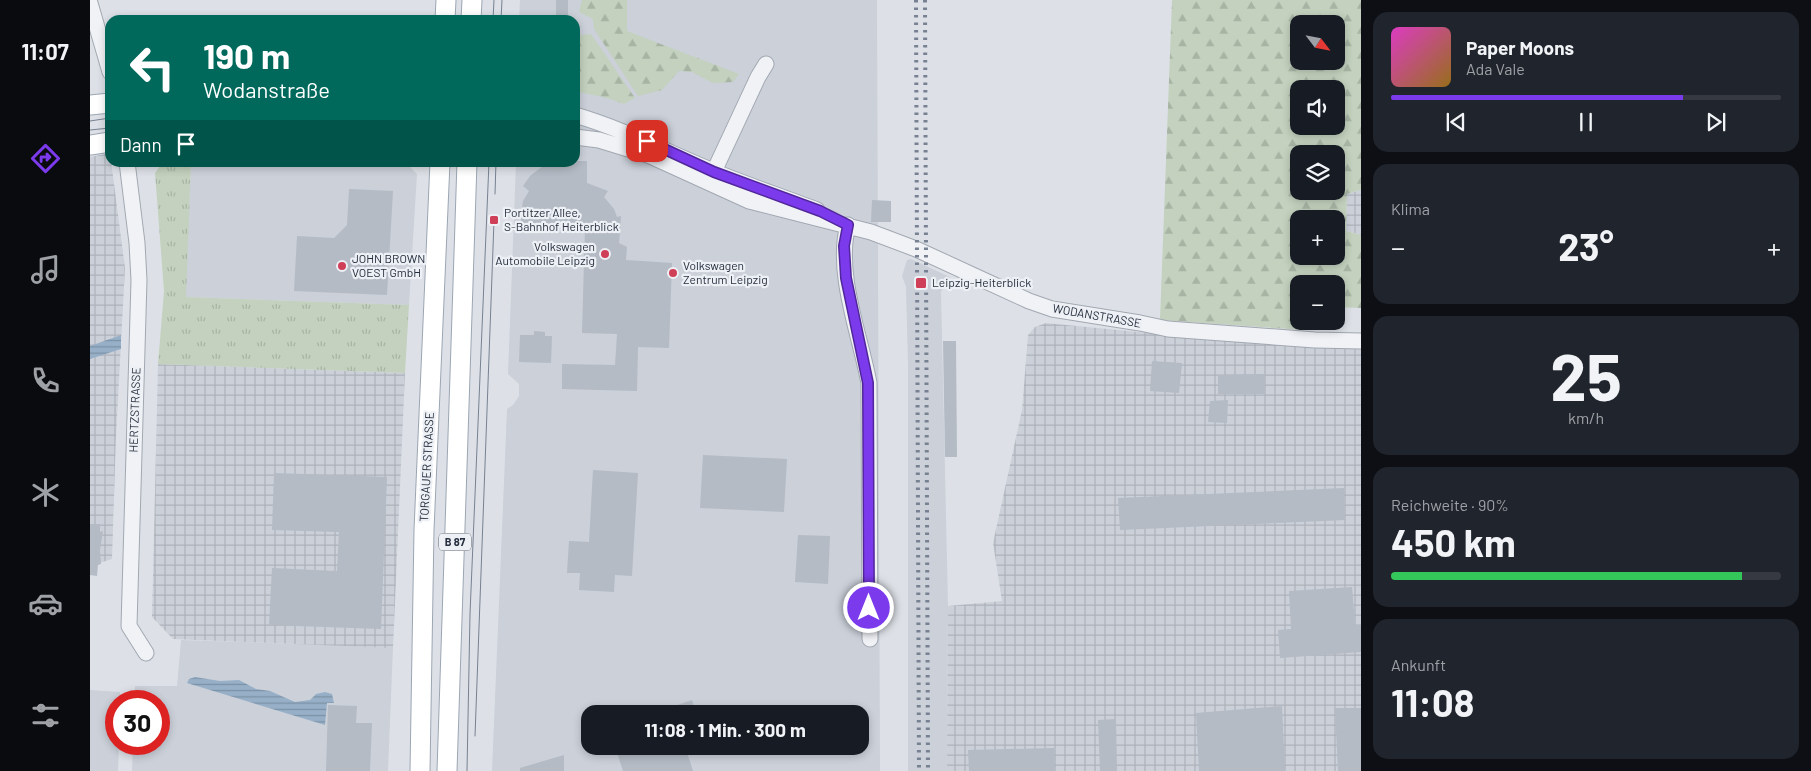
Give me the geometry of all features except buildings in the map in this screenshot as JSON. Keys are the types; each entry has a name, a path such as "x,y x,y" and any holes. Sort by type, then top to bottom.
{"main road":[{"path":"445,15 446,0"},
{"path":"471,15 472,0"},
{"path":"90,105 105,104"},
{"path":"90,145 105,143"},
{"name":"TORGAUER STRASSE","path":"420,771 424,530 440,167"},
{"name":"B 87","path":"447,771 467,167"}],"street":[{"path":"90,3 105,55"},
{"path":"711,177 758,77 766,64"},
{"name":"WODANSTRASSE","path":"580,116 647,141 711,177"},
{"name":"WODANSTRASSE","path":"580,138 599,140 820,211 848,225 916,249 1029,301 1052,309 1168,329 1315,340 1361,341"},
{"name":"HERTZSTRASSE","path":"128,167 137,243 139,280 129,626 146,653"},
{"path":"848,225 844,246 848,293 865,360 868,383 870,638"}],"shaded area":[{"path":"520,0 877,0 880,771 492,771 507,409 513,405 519,396 519,384 508,374 516,167 580,167 580,15 519,15"},
{"path":"105,154 105,167 112,167 125,268 112,559 90,566 90,157"},
{"path":"191,167 410,167 417,174 409,305 185,297"},
{"path":"1361,190 1361,235 1346,231 1347,194"},
{"path":"911,259 950,277 946,287 941,291 948,606 947,771 908,771 908,365 906,287 902,276 907,260"},
{"path":"1046,323 1190,337 1361,347 1361,771 947,771 948,606 1002,601 993,543 1022,410 1028,335 1035,327"},
{"path":"158,364 405,373 393,648 173,639 152,617"},
{"path":"181,640 393,647 388,771 132,771 133,755 170,755 170,690 135,690 135,686 177,686"},
{"path":"90,690 105,691 105,755 119,755 118,771 90,771"}],"green space":[{"path":"582,0 627,0 627,31 739,74 733,82 713,83 692,72 679,71 662,90 638,96 594,29 593,19 579,12"},
{"path":"1172,0 1361,0 1361,190 1347,194 1346,231 1361,235 1361,308 1345,307 1345,275 1290,275 1290,329 1160,320"},
{"path":"591,34 635,98 624,104 580,92 580,35"},
{"path":"159,167 191,167 186,297 409,305 405,373 158,364 164,291 155,173"}],"water":[{"path":"121,335 121,349 90,359 90,346"},
{"path":"195,677 220,681 239,680 256,689 270,691 295,702 310,700 316,694 325,692 332,694 334,703 327,703 325,725 187,683 189,679"}],"tram line":[{"path":"493,15 494,0"},
{"path":"501,15 502,0"},
{"path":"90,121 105,119"},
{"path":"90,130 105,128"},
{"path":"467,771 470,614 489,167"},
{"path":"495,194 496,167"},
{"path":"475,736 494,221"}],"railway":[{"path":"916,0 919,771"},
{"path":"925,0 928,771"}],"place":[{"name":"Portitzer Allee, S-Bahnhof Heiterblick","path":"494,220"},
{"name":"Volkswagen Automobile Leipzig","path":"605,254"},
{"name":"JOHN BROWN VOEST GmbH","path":"342,266"},
{"name":"Volkswagen Zentrum Leipzig","path":"673,273"},
{"name":"Leipzig-Heiterblick","path":"921,283"}],"route":[{"path":"647,141 714,172 820,211 848,225 844,238 844,264 848,293 865,360 868,383 869,608"}]}
